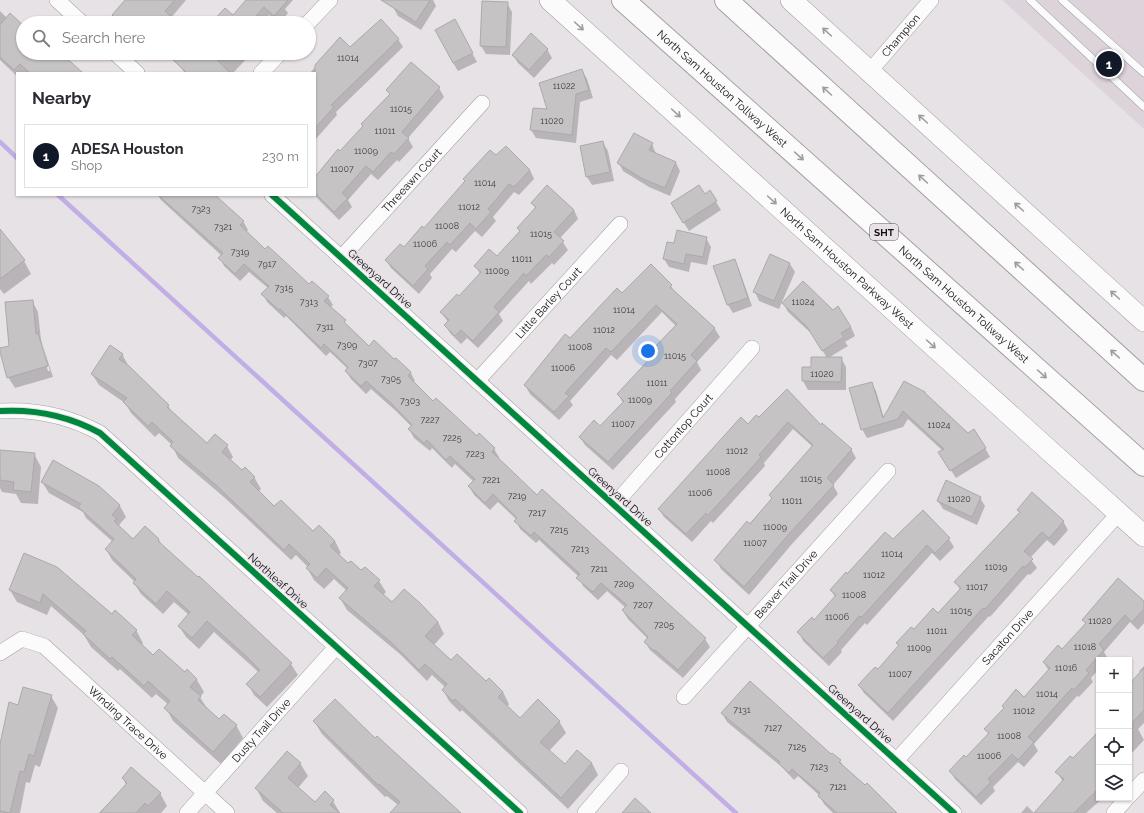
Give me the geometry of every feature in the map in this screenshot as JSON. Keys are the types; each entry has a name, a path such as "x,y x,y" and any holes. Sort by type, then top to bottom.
{"highway":[{"name":"North Sam Houston Tollway West","path":"623,0 1144,465"},
{"path":"726,0 1144,380"}],"main road":[{"name":"North Sam Houston Parkway West","path":"550,0 1144,536"},
{"path":"792,0 1144,321"}],"street":[{"path":"57,0 73,5 78,16"},
{"path":"315,16 330,0"},
{"name":"Champion","path":"870,71 931,0"},
{"path":"123,60 136,72"},
{"path":"262,72 273,60"},
{"name":"Threeawn Court","path":"341,258 482,103"},
{"name":"Greenyard Drive","path":"273,196 954,813"},
{"name":"Little Barley Court","path":"477,381 620,224"},
{"name":"Cottontop Court","path":"614,505 752,348"},
{"name":"Northleaf Drive","path":"0,412 27,410 44,413 82,423 100,433 520,813"},
{"name":"Beaver Trail Drive","path":"684,697 888,471"},
{"name":"Sacaton Drive","path":"896,761 1119,513"},
{"name":"Winding Trace Drive","path":"0,653 22,639 44,646 227,813"},
{"name":"Dusty Trail Drive","path":"187,813 336,647"},
{"path":"585,813 621,772"},
{"path":"1132,793 1144,780"},
{"path":"1114,813 1124,801"}],"lane":[{"path":"1030,0 1144,107"},
{"path":"1062,0 1144,73"}],"shaded area":[{"path":"1002,0 1144,0 1144,129"}],"building":[{"path":"125,0 175,0 165,11 170,16 112,15"},
{"path":"246,0 288,0 274,16 264,7 256,16 218,16 225,8 233,15"},
{"path":"381,0 430,0 416,22"},
{"path":"482,1 508,2 506,47 480,46"},
{"path":"10,13 16,19 16,60 69,60 82,72 29,72 20,64 14,70 0,57 0,25"},
{"path":"381,19 399,39 331,105 334,107 316,127 315,65 340,37 350,47"},
{"path":"455,19 473,53 453,63 435,30"},
{"path":"531,33 548,49 529,70 512,55"},
{"path":"173,60 217,60 229,72 186,72"},
{"path":"411,62 440,87 402,132 409,138 394,154 391,152 373,172 366,166 342,193 348,198 334,212 316,194 316,176 338,149 340,151 363,126 361,124 390,94 386,90"},
{"path":"582,69 589,90 576,94 572,135 530,130 533,108 547,109 539,83"},
{"path":"634,133 653,143 649,150 676,162 665,188 643,179 617,163"},
{"path":"603,141 610,172 586,177 580,146"},
{"path":"506,146 530,170 514,187 509,184 488,209 491,212 476,229 470,223 450,245 447,242 425,266 428,269 413,286 385,260 400,244 404,247 422,226 424,228 465,181 463,179 490,150 496,155"},
{"path":"547,185 574,210 554,232 564,241 549,257 546,255 526,276 524,273 494,307 499,312 473,341 461,330 455,336 444,325 449,320 440,312 457,294 459,296 481,272 474,266 489,249 497,256 520,231 517,228 536,207 531,203"},
{"path":"699,185 705,194 710,190 717,201 683,223 671,203"},
{"path":"159,196 216,196 244,221 240,225 265,249 268,246 309,284 312,281 329,296 324,301 346,320 344,322 369,346 374,340 394,359 396,358 411,372 408,376 433,401 436,398 477,436 479,433 495,448 492,452 537,495 542,489 706,638 678,670 655,650 654,651 644,642 648,637 622,610 627,605 601,583 593,592 576,578 580,574 534,532 531,536 514,521 517,518 493,494 485,503 468,486 475,479 450,456 446,460 427,440 424,443 408,429 412,425 391,403 366,381 361,386 345,371 348,367 324,344 321,348 280,309 279,310 261,294 269,286 244,264 235,274 218,258 223,253"},
{"path":"0,229 25,260 0,279"},
{"path":"677,230 707,237 703,257 686,254 684,264 663,259 667,242 674,243"},
{"path":"770,254 790,263 774,301 753,292"},
{"path":"735,259 748,298 727,305 713,266"},
{"path":"651,264 672,285 670,287 715,328 691,355 697,361 670,391 672,393 608,462 579,437 594,420 600,426 624,401 617,394 655,353 652,350 677,324 656,305 611,352 606,348 565,393 569,396 554,412 524,385 565,334 570,338 617,288 622,293"},
{"path":"803,281 833,310 838,306 851,327 841,333 844,337 822,351 807,327 782,303"},
{"path":"33,300 36,334 38,333 48,366 7,378 0,352 0,348 9,346 5,302"},
{"path":"110,345 123,354 119,359 129,366 169,405 167,407 207,443 215,434 228,445 222,452 242,470 245,467 255,477 250,482 274,506 281,500 313,531 319,525 335,541 330,546 348,563 351,561 361,570 365,567 380,580 374,586 392,602 404,589 420,603 438,622 425,636 451,660 457,654 486,681 489,678 503,692 498,697 520,718 538,699 560,721 540,742 565,764 577,750 592,763 561,798 455,699 453,701 442,690 447,684 425,664 419,670 393,644 339,598 348,588 326,568 317,578 306,568 310,564 289,544 284,550 217,486 170,446 173,442 152,422 148,426 123,402 127,398 91,374"},
{"path":"811,357 842,357 841,382 802,381 802,367 811,367"},
{"path":"904,381 925,392 968,433 974,429 986,448 950,471 938,452 944,449 903,411 898,419 861,430 849,388 872,382 883,418"},
{"path":"787,389 821,425 822,423 852,449 827,478 834,485 788,535 744,587 714,560 747,521 750,524 772,498 769,495 813,445 788,422 759,455 761,457 746,474 708,515 706,513 686,534 658,509 741,417 748,424 756,415 759,417"},
{"path":"0,450 35,453 31,492 13,490 14,482 0,480"},
{"path":"53,460 99,486 120,505 112,515 117,519 114,521 133,539 145,526 159,539 158,541 198,577 199,576 292,663 260,697 246,684 260,670 246,656 207,621 192,638 178,626 190,612 167,591 156,604 133,583 136,579 105,549 114,539 78,507 81,504 41,482"},
{"path":"946,480 981,497 972,517 937,501"},
{"path":"1032,492 1064,521 1049,538 1042,532 1024,551 1033,559 1025,567 1023,566 985,609 983,608 888,713 858,685 875,667 878,669 899,645 896,643 911,627 914,629 933,608 938,613 961,588 954,582 1020,512 1017,510"},
{"path":"923,510 950,538 935,553 927,545 862,617 859,616 837,642 838,643 823,658 797,632 812,617 814,620 836,595 830,590 846,572 847,574 885,532 893,539"},
{"path":"24,553 57,567 112,614 115,610 137,630 132,635 153,655 159,649 185,672 187,669 197,679 190,687 201,696 198,700 219,719 224,714 237,725 213,752 164,708 170,701 148,681 144,686 112,657 110,659 83,634 86,631 43,594 40,603 9,590"},
{"path":"1118,578 1144,601 1144,609 1132,622 1125,615 1099,644 1104,650 1096,657 1086,670 1089,673 1074,690 1072,688 1028,737 1034,742 1018,760 1012,754 988,779 991,782 976,797 949,771 964,755 966,757 989,733 984,729 1004,708 1002,706 1016,689 1024,697 1050,668 1043,662 1058,645 1062,649 1086,623 1082,620"},
{"path":"1144,668 1144,710 1132,723 1132,693 1132,681"},
{"path":"750,681 831,754 832,753 841,760 839,762 865,785 867,783 897,813 837,813 818,796 820,793 792,769 789,773 778,763 780,762 721,713"},
{"path":"23,687 52,695 34,756 29,754 24,772 20,771 10,813 0,811 0,744 9,702 18,705"},
{"path":"335,699 375,738 377,736 461,813 390,813 400,802 379,784 378,785 313,721"},
{"path":"1096,734 1096,791 1074,813 1034,813 1064,779 1055,772 1070,756 1073,758"},
{"path":"287,751 301,763 288,778 315,802 325,791 334,800 330,805 340,813 283,813 255,788"},
{"path":"131,767 161,793 148,806 145,803 136,813 100,813 127,783 122,778"},
{"path":"635,798 651,813 622,813"}],"waterway":[{"path":"0,142 16,157"},
{"path":"59,196 736,813"}],"cycle path":[{"path":"273,196 954,813"},
{"path":"0,411 26,411 52,415 76,422 100,433 520,813"}],"place":[{"name":"ADESA Houston","path":"1109,64"}]}
